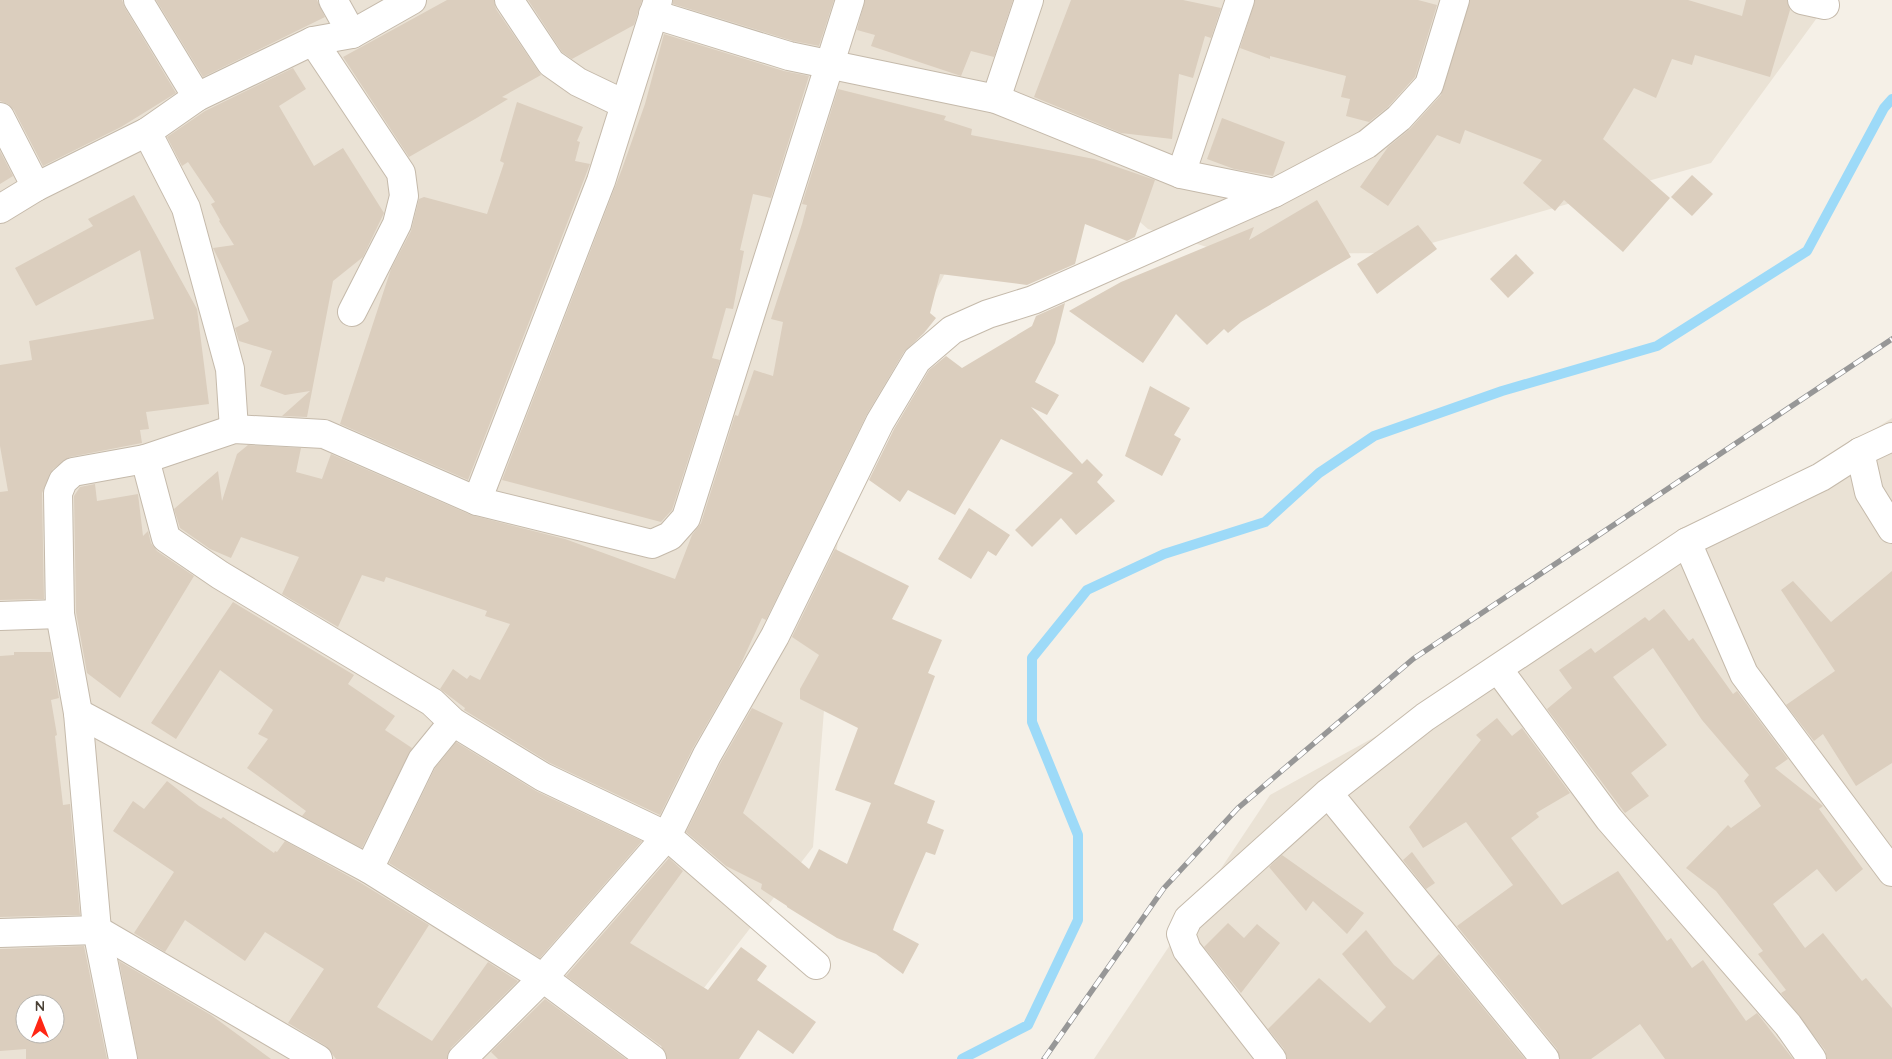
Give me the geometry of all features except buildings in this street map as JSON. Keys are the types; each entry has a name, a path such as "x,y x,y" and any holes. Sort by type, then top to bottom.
{"street":[{"path":"138,0 197,97"},
{"path":"333,0 352,34"},
{"path":"0,209 36,187 147,132 197,97 313,41 352,34 412,0"},
{"path":"509,0 551,63 578,82 624,104"},
{"path":"123,1059 97,930 78,713 60,614 58,493 63,480 73,472 145,459 234,429 324,434 477,500 652,544 670,536 686,518 828,64 850,0"},
{"path":"996,99 1029,0"},
{"path":"1182,174 1240,0"},
{"path":"462,1059 543,978 667,836 707,755 775,636 880,422 917,360 952,330 988,314 1033,300 1274,192 1367,144 1398,118 1429,86 1455,0"},
{"path":"477,500 601,182 656,7 789,56 996,99 1182,174 1274,192"},
{"path":"313,41 394,158 401,172 404,196 397,224 352,312"},
{"path":"0,117 36,187"},
{"path":"147,132 189,217 230,369 234,429"},
{"path":"1272,1059 1187,950 1181,934 1188,919 1328,793 1425,717 1687,542 1820,477 1860,452 1892,436"},
{"path":"1860,452 1869,492 1892,529"},
{"path":"145,459 166,538 220,575 432,702 453,722 543,777 667,836 816,965"},
{"path":"1687,542 1744,674 1892,872"},
{"path":"0,616 60,614"},
{"path":"1498,669 1609,819 1788,1025 1812,1059"},
{"path":"78,713 369,869 543,978 652,1059"},
{"path":"369,869 422,760 453,722"},
{"path":"1328,793 1545,1059"},
{"path":"0,933 97,930 318,1059"}],"shaded area":[{"path":"0,0 1830,0 1711,163 1397,253 1230,254 1148,229 1081,171 965,236 844,462 813,847 649,1059 0,1059"},
{"path":"1892,418 1892,1059 1094,1059 1270,795 1523,655"}],"waterway":[{"path":"962,1059 1028,1025 1078,920 1078,835 1032,722 1032,658 1087,590 1164,554 1265,522 1319,473 1374,436 1502,391 1657,346 1807,251 1884,108 1892,99"}],"railway":[{"path":"1044,1059 1164,888 1238,808 1413,659 1892,339"}]}
